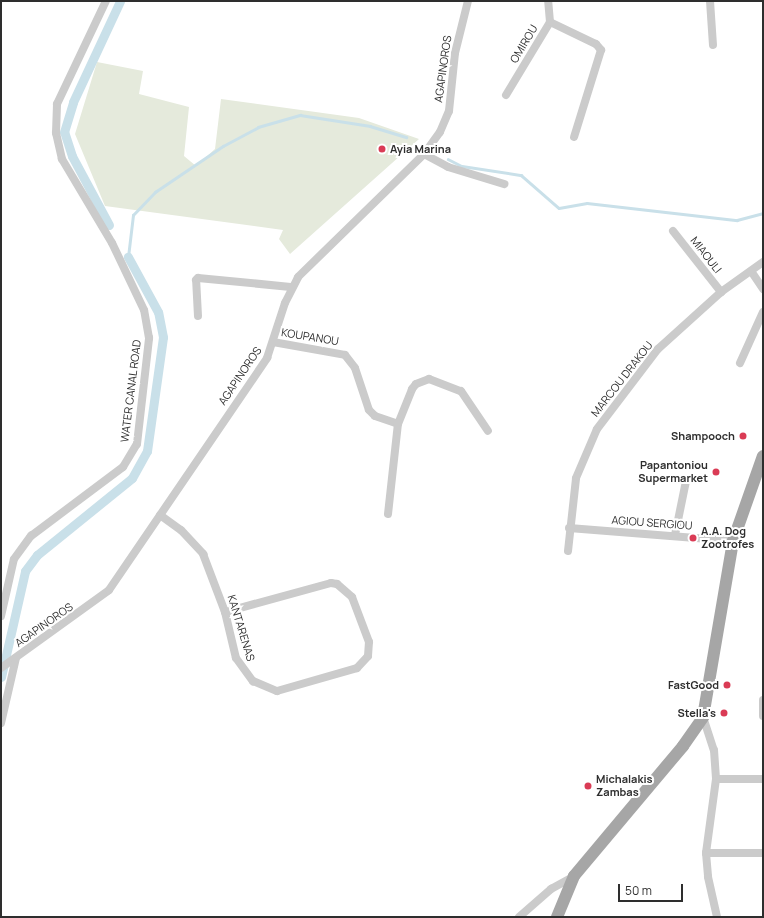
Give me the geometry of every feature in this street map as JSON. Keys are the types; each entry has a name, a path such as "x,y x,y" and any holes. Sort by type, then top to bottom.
{"main road":[{"path":"557,917 574,876 683,746 703,717 734,541 763,456"}],"street":[{"name":"WATER CANAL ROAD","path":"1,616 14,559 31,536 123,467 137,444 149,338 144,310 112,243 62,159 56,134 57,104 106,1"},
{"name":"AGAPINOROS","path":"1,668 101,597 160,515 266,358 274,342 291,287 320,254 424,154 440,132 449,110 455,53 468,1"},
{"name":"OMIROU","path":"506,95 550,22 548,1"},
{"path":"710,1 712,45"},
{"path":"550,22 596,44 601,50 574,137"},
{"path":"424,154 448,167 504,184"},
{"name":"MIAOULI","path":"673,231 721,292"},
{"name":"MARCOU DRAKOU","path":"568,551 569,528 576,478 597,429 658,350 721,292 763,262"},
{"path":"751,271 763,289"},
{"path":"198,316 196,280 198,278 291,287"},
{"path":"740,363 763,312"},
{"name":"KOUPANOU","path":"274,342 345,355 355,368 369,410 375,416 398,424"},
{"path":"388,514 398,424 412,389 416,384 429,379 462,391 488,431"},
{"path":"675,535 686,481"},
{"name":"KANTARENAS","path":"160,515 181,530 203,554 225,612 236,658 253,681 264,687 277,690 356,668 368,656 369,642 352,597 343,586 331,583 225,612"},
{"name":"AGIOU SERGIOU","path":"569,528 675,535 734,541"},
{"path":"1,723 12,660"},
{"path":"763,700 763,716"},
{"path":"703,717 711,736 716,779 706,853 708,876 717,917"},
{"path":"716,779 763,779"},
{"path":"706,853 763,853"},
{"path":"520,917 551,888 574,876"}],"shaded area":[{"path":"97,62 143,71 139,94 189,107 184,156 196,166 215,149 221,99 359,118 419,139 290,254 279,239 283,230 105,206 75,134"}],"waterway":[{"path":"109,225 72,156 64,132 73,102 120,1"},
{"path":"128,257 133,215 155,192 223,146 258,127 300,115 370,126 406,137"},
{"path":"448,159 462,166 521,175 559,208 587,203 737,220 763,213"},
{"path":"1,677 25,571 37,555 132,478 147,451 163,337 158,312 128,257"}],"place":[{"name":"Ayia Marina","path":"382,149"},
{"name":"Shampooch","path":"743,436"},
{"name":"Papantoniou Supermarket","path":"716,472"},
{"name":"A.A. Dog Zootrofes","path":"693,538"},
{"name":"FastGood","path":"727,685"},
{"name":"Stella's","path":"724,713"},
{"name":"Michalakis Zambas","path":"588,786"}]}
